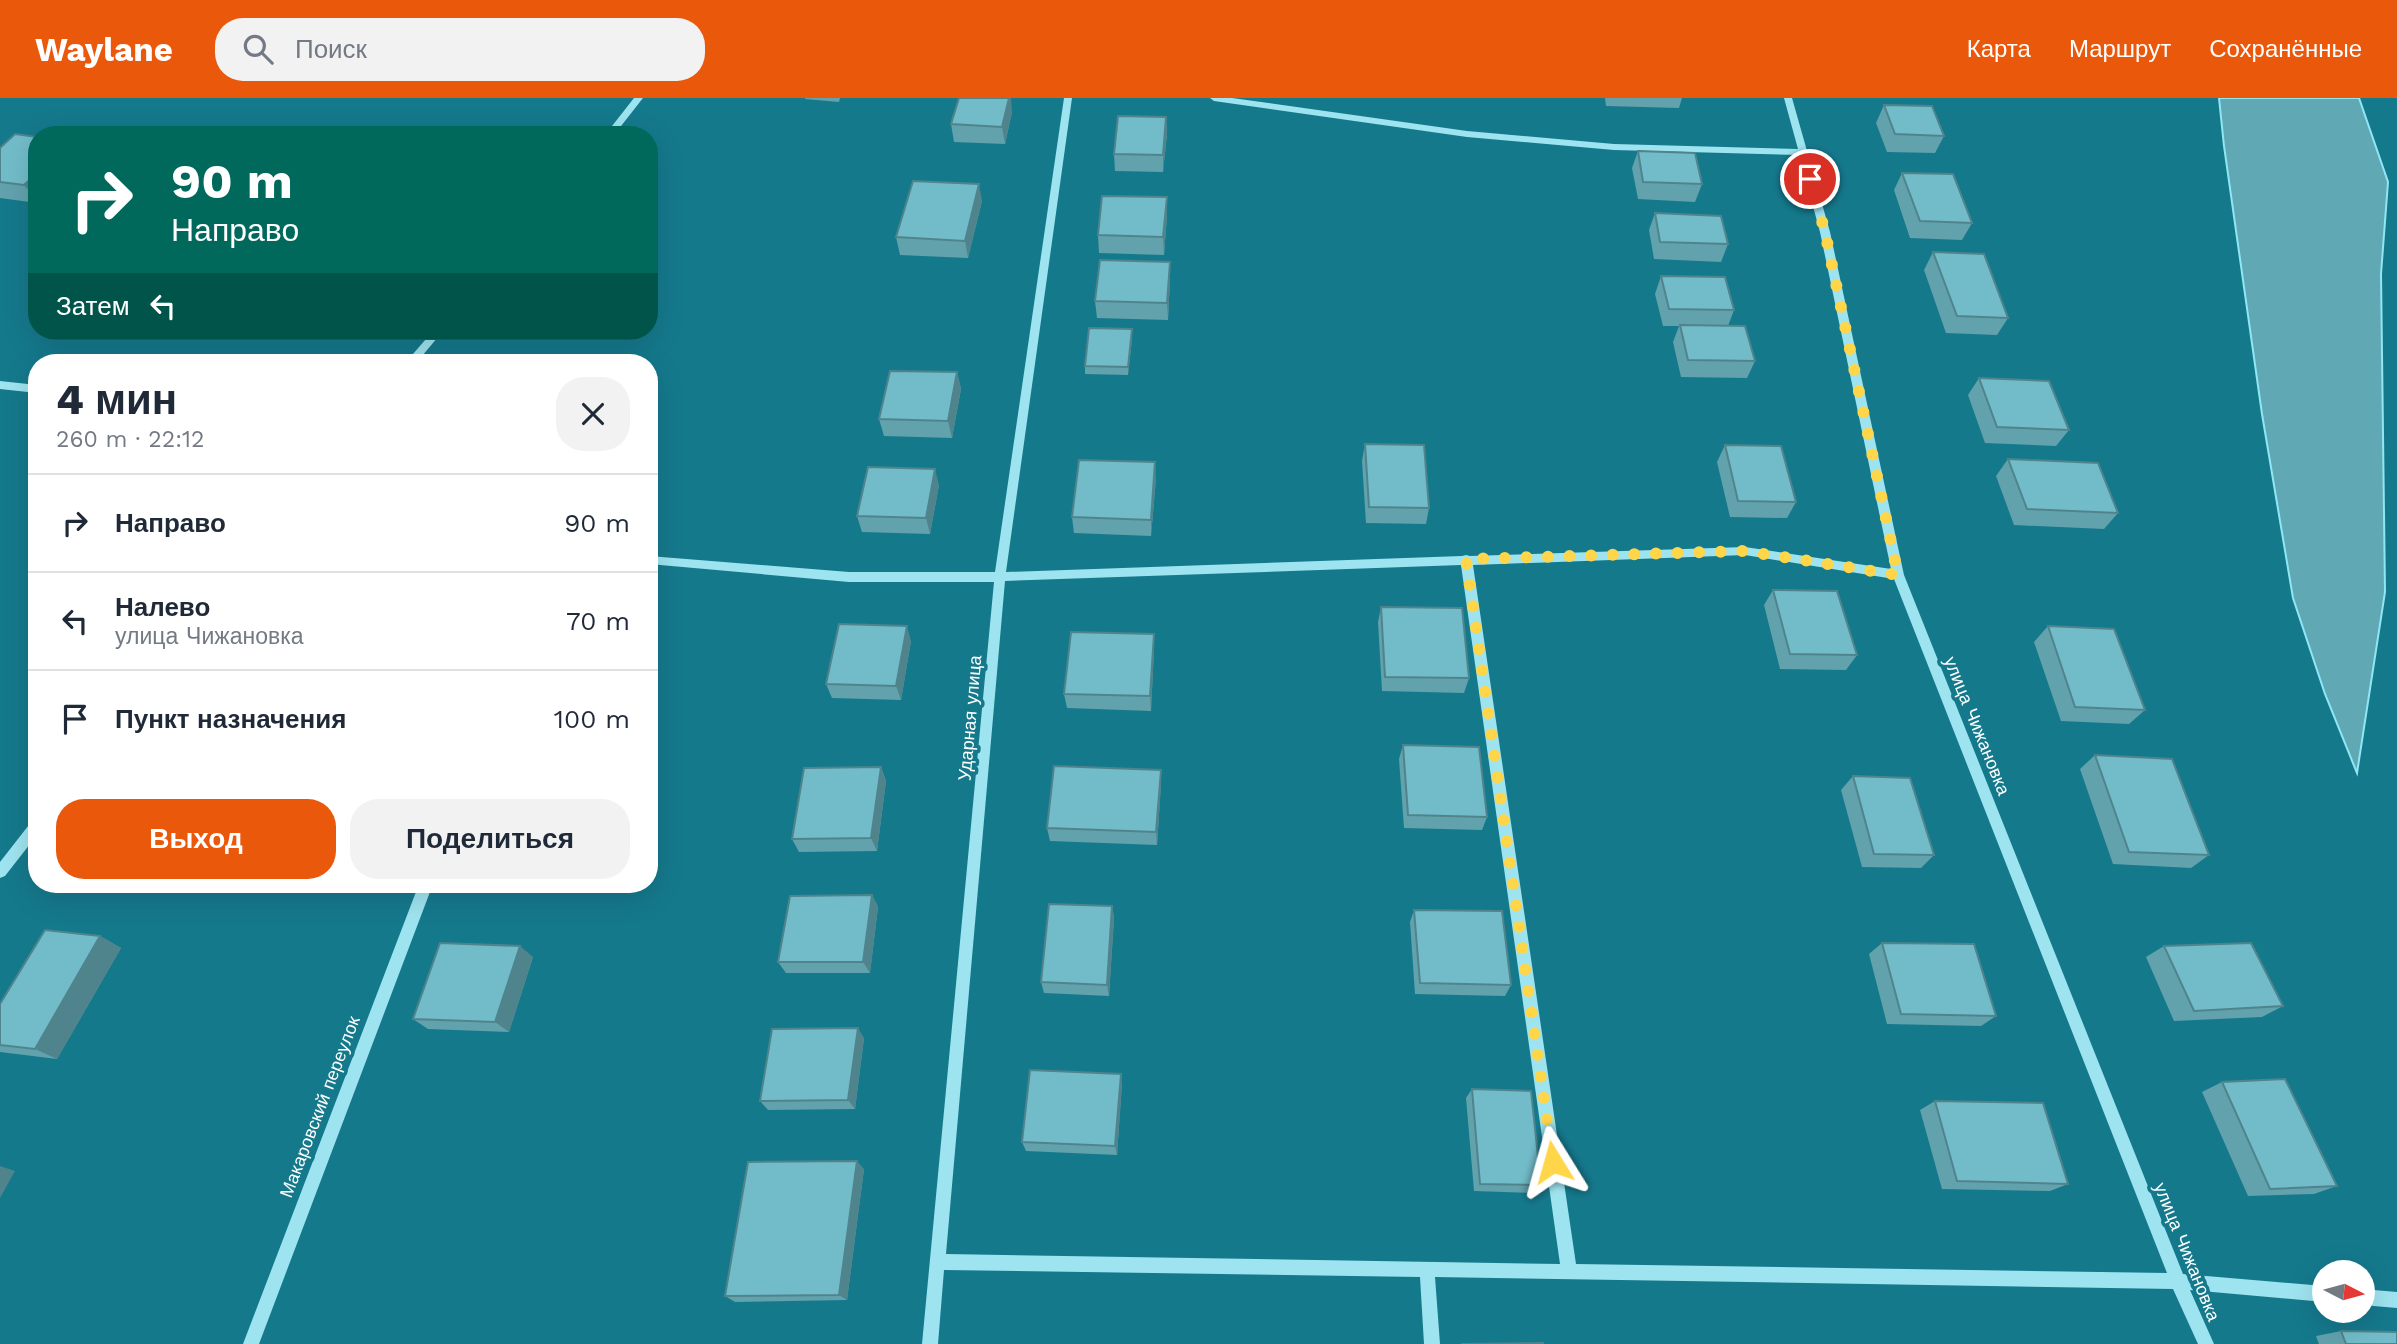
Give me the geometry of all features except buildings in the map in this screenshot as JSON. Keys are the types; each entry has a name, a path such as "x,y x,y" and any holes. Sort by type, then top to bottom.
{"street":[{"path":"616,126 639,98"},
{"name":"Ударная улица","path":"930,1344 1000,577 1068,98"},
{"path":"1214,98 1480,135 1614,147 1803,152"},
{"name":"улица Чижановка","path":"1788,98 1825,232 1898,575 2178,1280 2206,1344"},
{"path":"418,354 430,340"},
{"path":"0,385 28,388"},
{"path":"658,561 849,577 1000,577 1745,551 1898,575"},
{"path":"1466,559 1569,1271"},
{"path":"0,872 28,836"},
{"name":"Макаровский переулок","path":"251,1344 423,893"},
{"path":"937,1262 2178,1280 2312,1293"},
{"path":"1427,1269 1432,1344"},
{"path":"2375,1298 2397,1300"}],"water":[{"path":"2219,98 2359,98 2388,182 2381,274 2385,592 2357,773 2325,694 2293,598 2262,414"}],"route":[{"path":"1553,1162 1466,559 1745,551 1898,575 1825,232 1810,179"}]}
